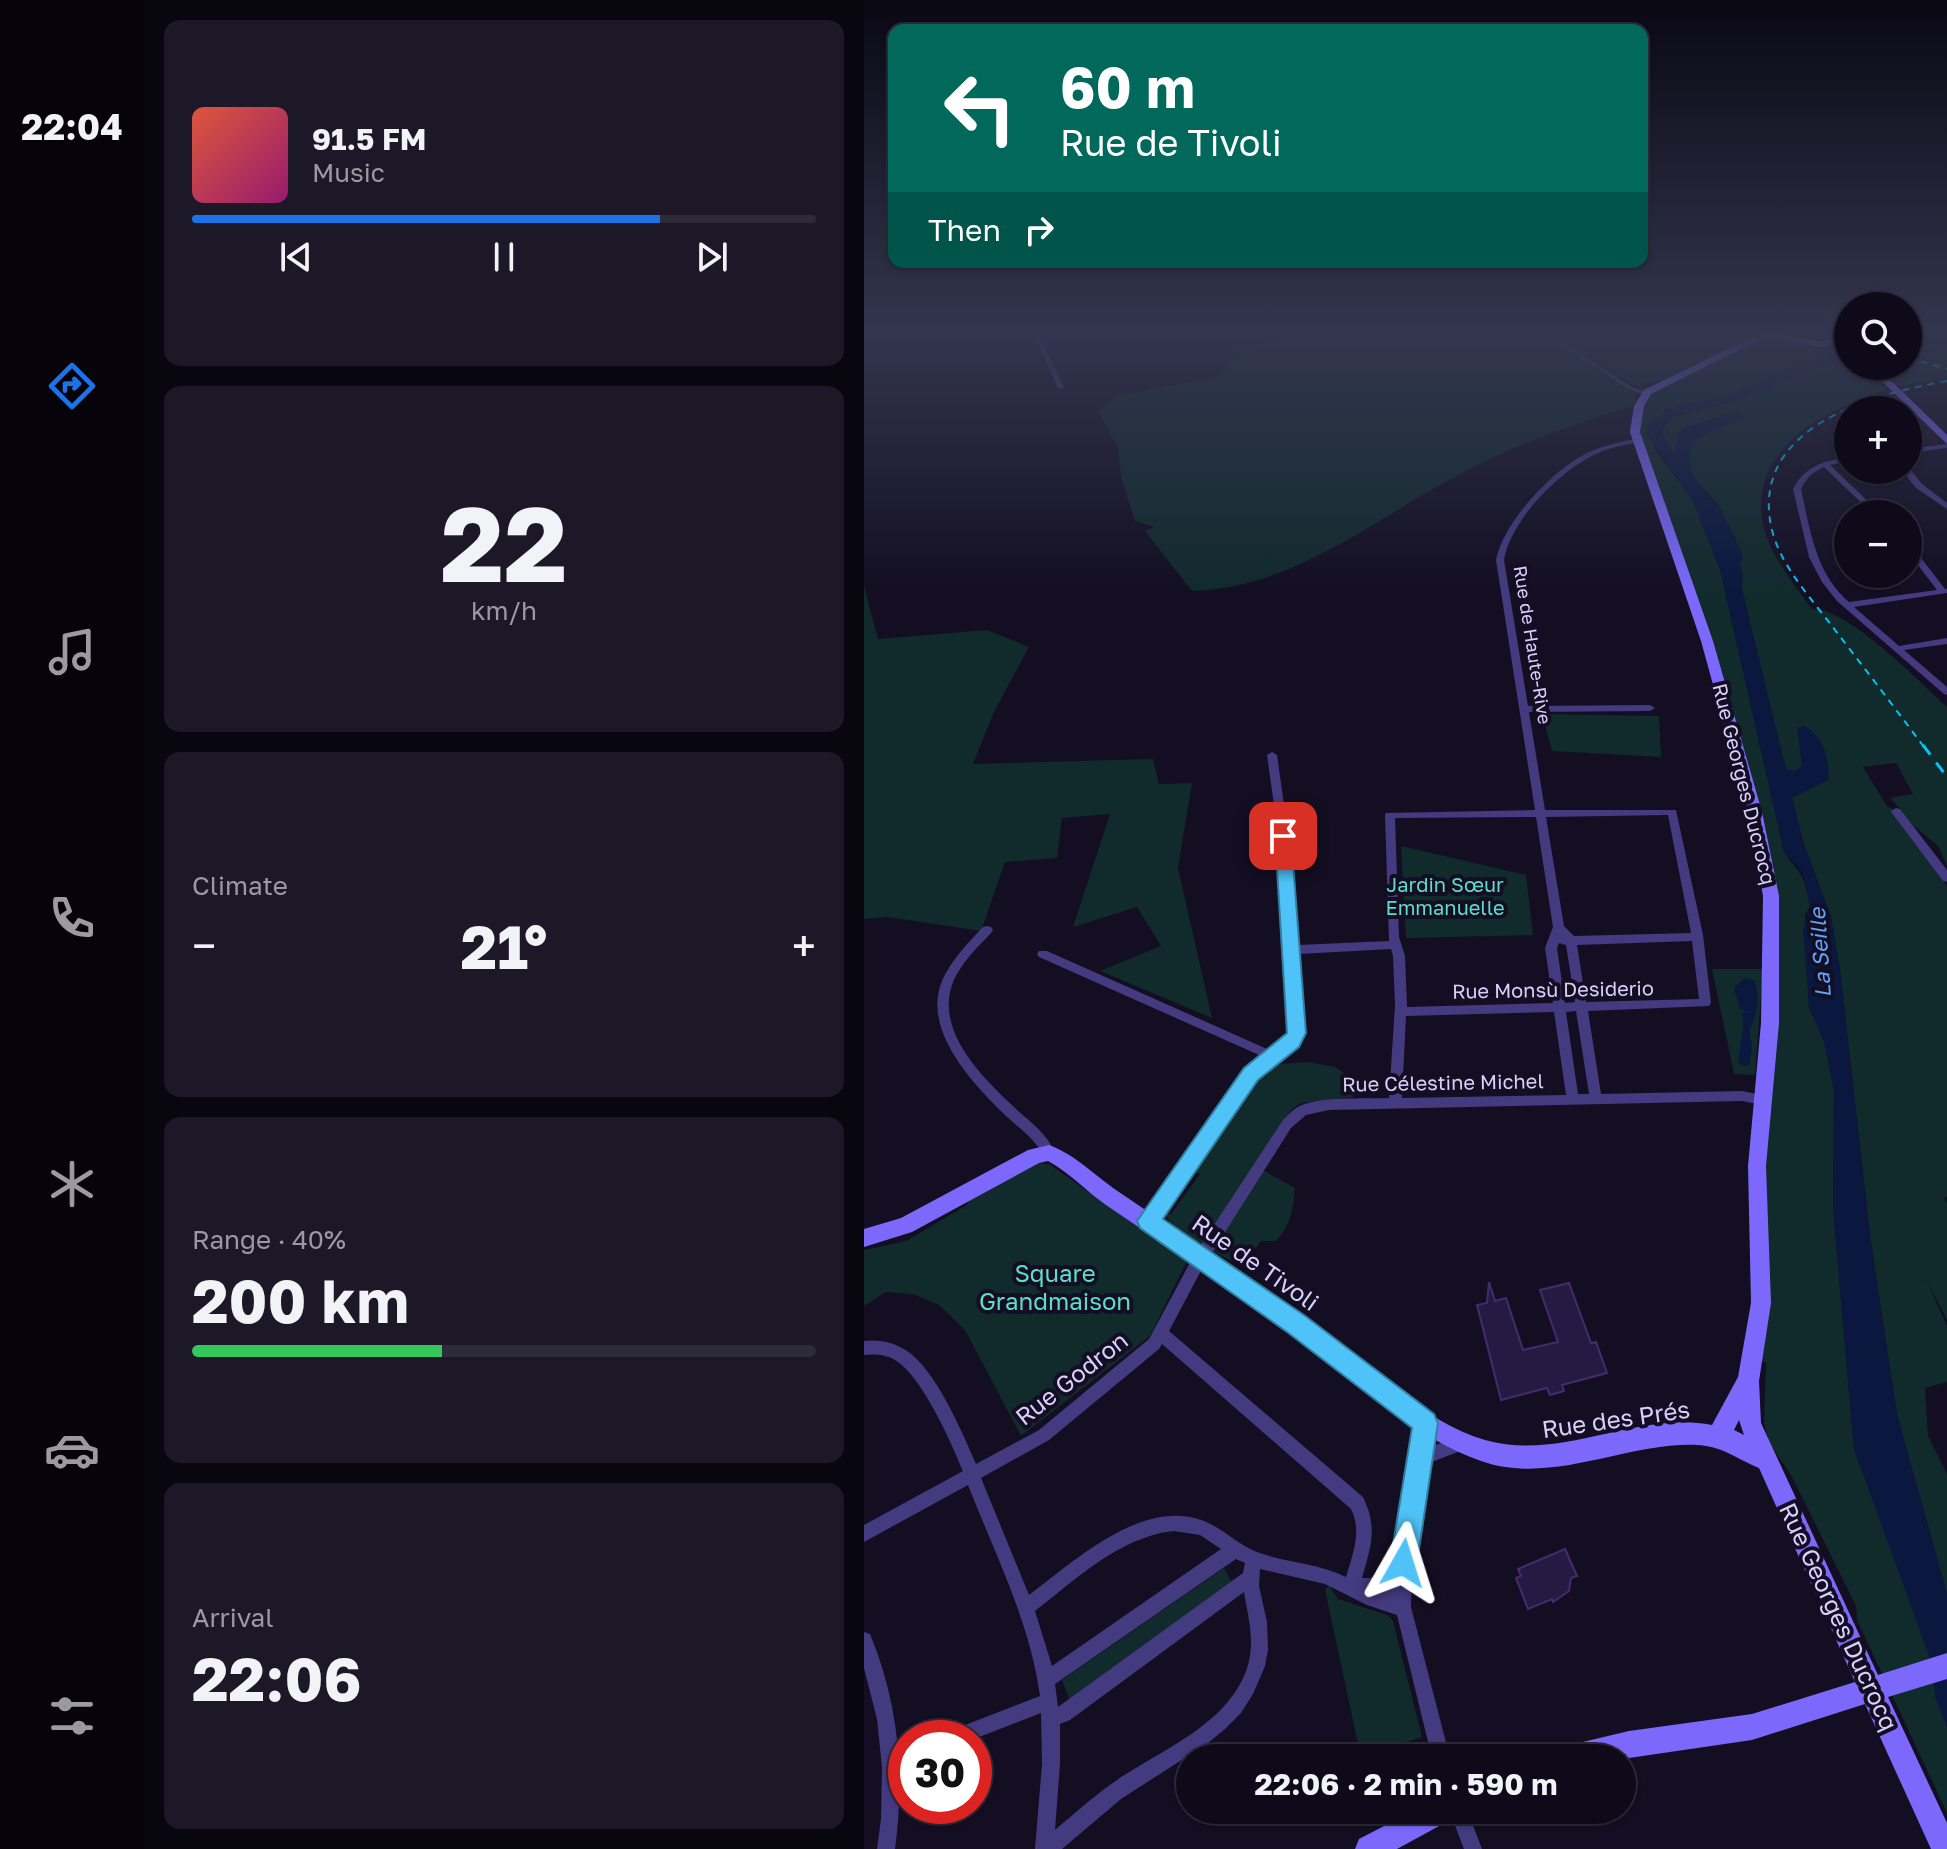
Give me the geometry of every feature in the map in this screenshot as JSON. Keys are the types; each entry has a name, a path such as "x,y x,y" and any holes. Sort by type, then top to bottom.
{"street":[{"name":"Rue Georges Ducrocq","path":"1637,419 1637,441 1704,630 1765,856 1772,920 1770,1023 1757,1166 1761,1303 1748,1381 1750,1424 1945,1849"},
{"path":"1922,419 1947,444"},
{"path":"1928,425 1947,424"},
{"name":"Rue de Haute-Rive","path":"1559,927 1500,566 1503,544 1551,478 1602,448 1637,441"},
{"path":"1922,448 1947,444"},
{"path":"1834,462 1802,477 1797,497 1817,569 1847,605 1947,692"},
{"path":"1825,464 1862,500"},
{"path":"1917,484 1947,507"},
{"path":"1922,564 1945,591"},
{"path":"1847,605 1945,591"},
{"path":"1896,649 1947,641"},
{"path":"1523,709 1650,708"},
{"path":"1148,1221 1245,1083 1292,1041 1296,1033 1286,855 1272,755"},
{"path":"1896,811 1947,878"},
{"path":"1395,1103 1401,1012 1390,815 1672,812 1695,937 1552,941"},
{"path":"1573,1100 1552,941 1559,927 1571,941 1596,1099"},
{"name":"Rue de Tivoli","path":"987,930 950,975 943,1001 949,1032 996,1100 1045,1143 1049,1153 1202,1257 1425,1423"},
{"name":"Rue Monsù Desiderio","path":"1401,1012 1705,1003 1695,937"},
{"path":"1293,950 1395,945"},
{"path":"1043,954 1263,1052 1269,1059"},
{"name":"Rue Célestine Michel","path":"1202,1257 1295,1115 1316,1107 1742,1096 1763,1100"},
{"path":"864,1238 905,1226 1035,1156 1049,1153"},
{"name":"Rue Godron","path":"864,1534 1044,1435 1162,1335 1202,1257"},
{"path":"1162,1335 1357,1503 1363,1512 1366,1537 1352,1586"},
{"path":"864,1348 887,1349 908,1361 931,1393 972,1475 1026,1607 1046,1680 1050,1709 1051,1788 1044,1848"},
{"name":"Rue Georges Ducrocq","path":"1719,1435 1748,1381"},
{"path":"1425,1423 1405,1539 1402,1586 1403,1607 1437,1744"},
{"name":"Rue des Prés","path":"1425,1423 1463,1442 1506,1457 1548,1458 1692,1431 1741,1442 1765,1461"},
{"path":"1418,1459 1463,1442"},
{"path":"1026,1607 1117,1542 1142,1530 1165,1524 1191,1524 1214,1532 1234,1550 1254,1559 1352,1586 1402,1586"},
{"path":"1046,1680 1234,1550"},
{"path":"1044,1848 1122,1787 1211,1732 1226,1718 1256,1670 1262,1642 1262,1625 1248,1579 1254,1559"},
{"path":"992,1726 1050,1709 1064,1714 1248,1579"},
{"path":"1352,1586 1363,1595 1403,1607"},
{"path":"864,1640 888,1722"},
{"path":"1629,1744 1752,1727 1872,1686 1947,1666"},
{"path":"886,1849 890,1824"},
{"path":"1369,1849 1416,1824"},
{"path":"1463,1824 1473,1849"}],"green space":[{"path":"1102,419 1591,419 1548,434 1485,462 1301,564 1230,587 1192,591 1145,531 1154,527 1135,521 1121,477 1118,448"},
{"path":"1642,419 1662,419 1654,448 1692,499 1720,569 1784,852 1802,876 1808,895 1810,906 1805,915 1809,1007 1824,1041 1834,1091 1833,1207 1854,1449 1947,1701 1947,1813 1857,1620 1856,1606 1791,1475 1769,1443 1764,1423 1766,1363 1761,1361 1767,1133 1778,1026 1778,929 1707,625 1639,436"},
{"path":"1670,419 1820,419 1792,440 1776,459 1765,481 1761,506 1770,545 1786,574 1812,609 1844,620 1863,633 1902,664 1947,707 1947,866 1938,846 1897,812 1902,811 1890,798 1913,794 1896,763 1863,767 1887,806 1896,811 1947,886 1947,1197 1944,1198 1947,1204 1947,1320 1926,1279 1947,1326 1947,1382 1925,1388 1928,1436 1947,1474 1947,1594 1897,1415 1870,1236 1840,970 1831,917 1803,842 1741,586 1743,573 1739,566 1743,557 1719,506 1674,456 1661,431"},
{"path":"864,586 878,639 987,630 1029,647 994,712 973,764 1153,759 1159,784 1192,783 1178,868 1212,1018 1100,971 1161,946 1137,907 1073,927 1110,814 1062,818 1057,858 1005,862 981,931 887,917 864,919"},
{"path":"1542,714 1659,716 1661,757 1552,751"},
{"name":"Jardin Sœur Emmanuelle","path":"1401,846 1526,875 1533,935 1406,938"},
{"path":"1712,969 1763,969 1755,1075 1734,1074"},
{"path":"1308,1062 1335,1067 1351,1078 1354,1097 1301,1103 1291,1110 1255,1166 1295,1188 1290,1216 1276,1241 1261,1241 1242,1267 1186,1235 1163,1212 1171,1214 1200,1174 1191,1171 1256,1074 1268,1065"},
{"name":"Square Grandmaison","path":"1037,1163 1049,1164 1187,1261 1150,1336 1021,1436 965,1330 939,1305 913,1294 886,1292 864,1306 864,1250 906,1241 967,1205 971,1198"},
{"path":"1224,1568 1233,1585 1070,1701 1062,1680"},
{"path":"1329,1585 1338,1599 1387,1615 1393,1621 1422,1737 1402,1744 1358,1744 1325,1590"}],"water":[{"name":"La Seille","path":"1655,419 1670,419 1661,431 1674,455 1679,432 1686,427 1710,419 1741,419 1696,439 1689,458 1690,467 1698,483 1723,514 1743,557 1739,566 1743,573 1741,586 1786,769 1795,771 1802,766 1797,728 1804,726 1816,735 1826,757 1828,780 1792,798 1803,842 1831,917 1840,970 1870,1236 1897,1415 1947,1594 1947,1727 1935,1696 1932,1664 1854,1449 1833,1207 1834,1091 1824,1041 1809,1007 1803,930 1810,906 1806,884 1801,870 1784,852 1720,569 1692,499 1647,434 1649,423"},
{"path":"1745,978 1755,981 1757,1001 1749,1030 1752,1048 1749,1065 1744,1066 1739,1063 1739,1057 1742,1013 1747,1012 1740,1009 1734,988"}],"building":[{"path":"1489,1282 1495,1301 1506,1298 1523,1350 1558,1342 1540,1290 1569,1283 1591,1343 1596,1342 1607,1373 1562,1385 1564,1391 1550,1395 1547,1388 1501,1400 1477,1305 1487,1303"},
{"path":"1565,1549 1577,1576 1571,1578 1569,1591 1553,1602 1552,1599 1528,1609 1516,1578 1521,1576 1518,1569"}],"railway":[{"path":"1827,419 1798,440 1780,463 1770,492 1771,526 1775,540 1807,594 1924,747"},
{"path":"1923,745 1947,777"}],"route":[{"path":"1283,836 1298,1019 1296,1033 1292,1041 1251,1074 1148,1221 1295,1324 1425,1423 1403,1563"}]}
